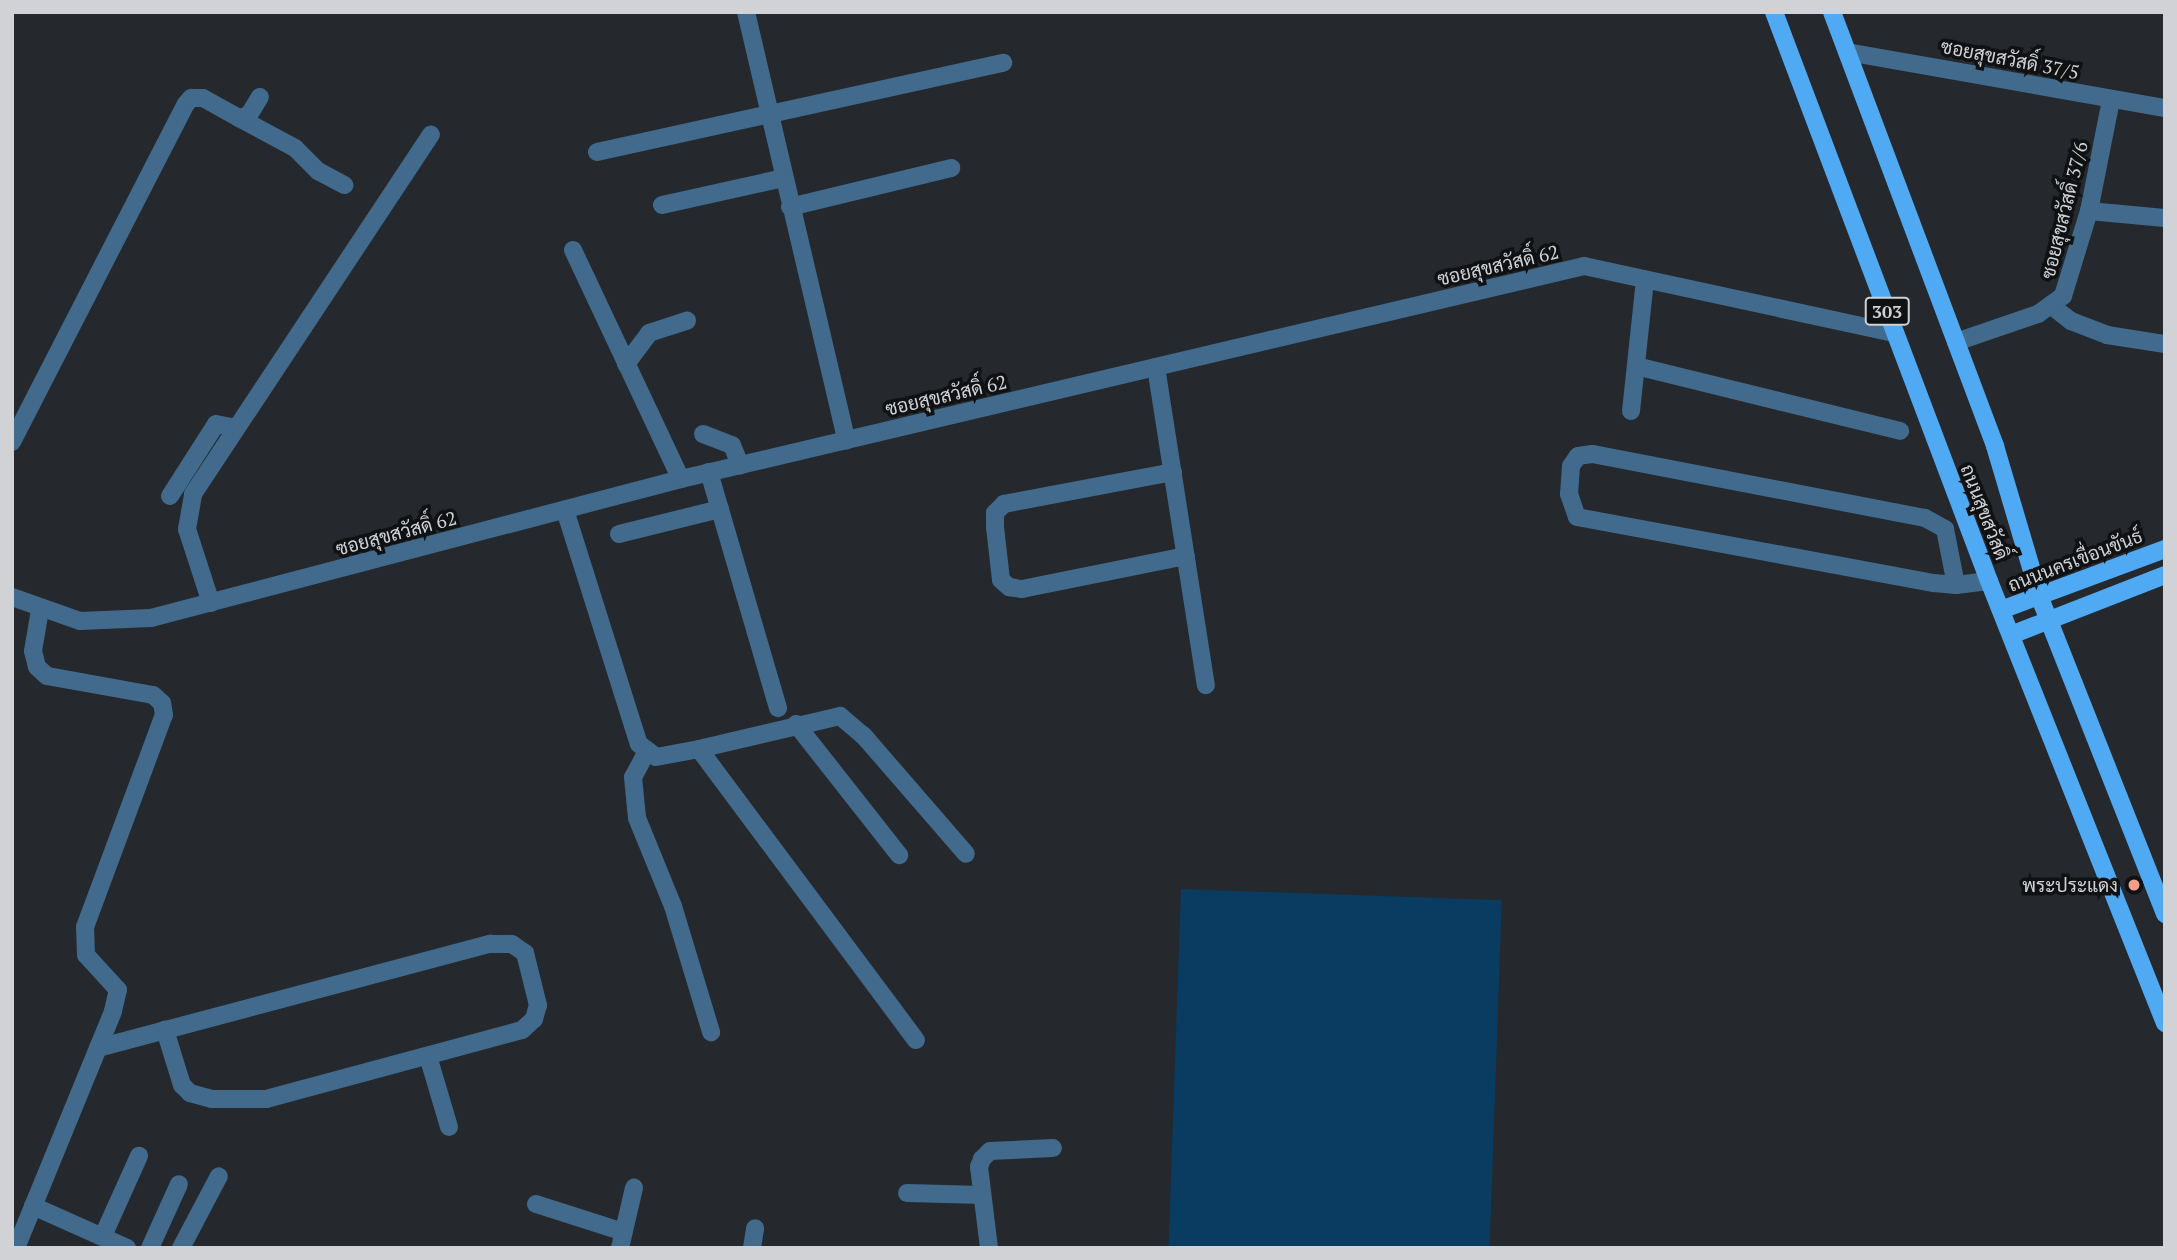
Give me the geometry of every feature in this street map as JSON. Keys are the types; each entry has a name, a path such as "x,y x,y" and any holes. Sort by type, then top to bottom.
{"main road":[{"name":"ถนนสุขสวัสดิ์","path":"1774,12 1989,581 2165,1023"},
{"name":"ถนนสุขสวัสดิ์","path":"1832,12 1995,446 2040,598 2165,914"},
{"name":"ถนนนครเขื่อนขันธ์","path":"2001,610 2040,598 2165,549"},
{"path":"2011,635 2165,575"}],"street":[{"path":"746,12 767,112 846,440"},
{"name":"ซอยสุขสวัสดิ์ 37/5","path":"1847,52 2165,108"},
{"path":"597,152 767,112 1003,63"},
{"path":"239,118 249,115 260,97"},
{"path":"12,442 191,98 203,98 295,148 318,172 344,185"},
{"name":"ซอยสุขสวัสดิ์ 37/6","path":"1956,342 2053,307 2063,296 2089,211 2111,100"},
{"path":"211,603 187,529 187,510 193,494 431,135"},
{"path":"790,207 951,168"},
{"path":"662,205 783,178"},
{"path":"2089,211 2165,218"},
{"path":"573,250 681,479"},
{"name":"ซอยสุขสวัสดิ์ 62","path":"12,597 40,610 80,621 121,622 211,603 709,472 1584,266 1895,333"},
{"path":"1631,411 1645,280"},
{"path":"2053,307 2071,321 2106,335 2165,344"},
{"path":"626,364 649,333 687,321"},
{"path":"1636,366 1899,431"},
{"path":"1156,367 1206,685"},
{"path":"170,496 216,424 236,428"},
{"path":"703,434 732,444 740,465"},
{"path":"1956,585 1945,529 1925,518 1592,454 1578,456 1571,466 1569,494 1577,517 1956,585 1989,581"},
{"path":"709,472 778,708"},
{"path":"1173,472 1004,505 995,513 1001,580 1009,587 1022,589 1186,556"},
{"path":"619,534 720,509"},
{"path":"565,510 639,744 646,753 656,757 699,749 796,724 840,716 966,854"},
{"path":"16,1248 98,1048 118,990 86,955 85,927 164,715 162,703 153,695 47,676 37,667 33,651 40,610"},
{"path":"796,724 899,855"},
{"path":"699,749 916,1040"},
{"path":"646,753 633,777 636,818 673,906 711,1032"},
{"path":"98,1048 165,1030 490,944 512,944 525,953 538,1005 534,1019 522,1030 267,1099 212,1099 190,1093 182,1085 165,1030"},
{"path":"428,1056 449,1128"},
{"path":"989,1248 979,1167 990,1151 1052,1148"},
{"path":"103,1236 139,1156"},
{"path":"181,1248 219,1176"},
{"path":"150,1248 178,1185"},
{"path":"536,1204 622,1240 634,1188"},
{"path":"908,1193 982,1195"},
{"path":"33,1206 127,1248"},
{"path":"752,1248 755,1228"}],"building":[{"path":"1181,889 1502,900 1490,1248 1168,1248"}],"place":[{"name":"พระประแดง","path":"2134,885"}]}
